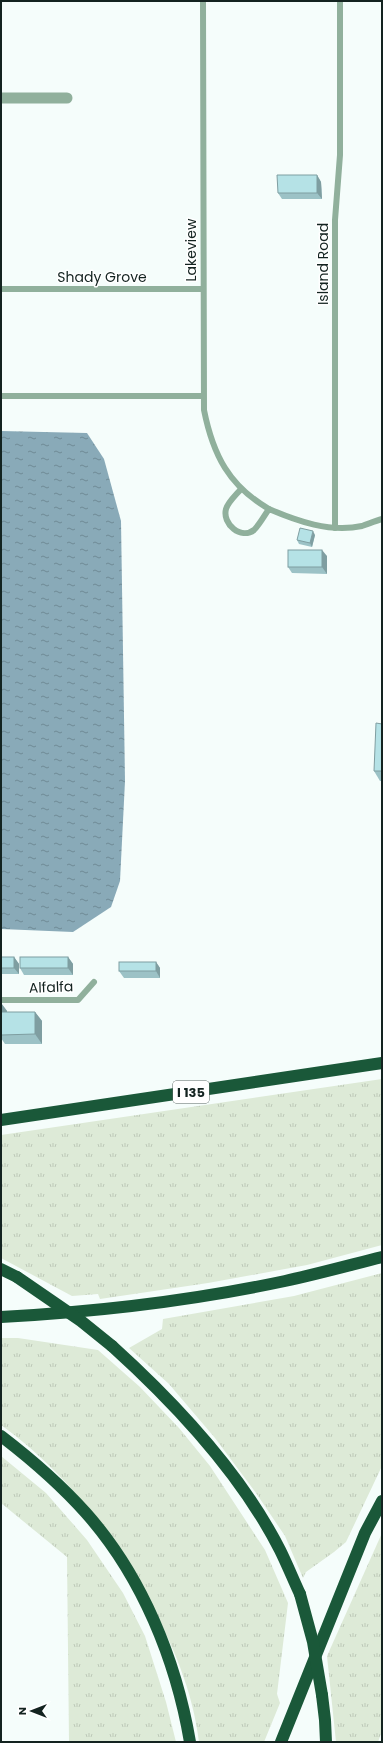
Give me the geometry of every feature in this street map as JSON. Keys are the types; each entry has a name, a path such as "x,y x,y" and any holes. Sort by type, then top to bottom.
{"highway":[{"name":"I 135","path":"1,1120 382,1063"},
{"path":"1,1317 126,1307 226,1292 285,1281 382,1257"},
{"path":"1,1269 17,1277 81,1320 112,1346 173,1404 213,1451 248,1497 279,1549 300,1594 313,1642 322,1695 326,1742"},
{"path":"1,1436 38,1464 86,1513 121,1559 148,1609 172,1664 190,1742"},
{"path":"281,1742 365,1533 382,1501"}],"street":[{"path":"1,98 67,98"}],"lane":[{"name":"Lakeview","path":"203,1 203,396 204,410 214,447 226,470 241,489 257,502 269,509 309,524 335,528 361,526 382,519"},
{"name":"Island Road","path":"335,528 335,220 340,156 340,1"},
{"name":"Shady Grove","path":"1,288 203,289"},
{"path":"1,396 203,396"},
{"path":"241,489 226,510 228,523 232,529 239,532 248,533 253,530 269,509"},
{"name":"Alfalfa","path":"1,1000 78,1000 94,982"}],"green space":[{"path":"382,1079 382,1245 307,1265 208,1283 100,1299 98,1294 72,1296 1,1258 1,1135"},
{"path":"382,1273 382,1466 346,1542 306,1572 303,1578 285,1536 256,1493 215,1438 169,1384 129,1348 162,1329 163,1319 294,1296"},
{"path":"1,1338 18,1338 98,1350 140,1387 179,1428 210,1466 265,1550 288,1603 277,1694 280,1703 264,1742 199,1742 187,1686 173,1649 156,1614 120,1549 91,1511 55,1471 29,1447 1,1425"},
{"path":"1,1456 46,1493 87,1540 123,1593 145,1636 166,1702 176,1742 69,1742 67,1557 1,1503"},
{"path":"382,1533 382,1731 378,1742 336,1742 327,1656"}],"water":[{"path":"1,431 87,433 104,459 121,521 125,781 120,881 111,907 73,932 1,929"}],"building":[{"path":"277,175 317,175 317,193 278,193"},
{"path":"300,528 313,531 310,543 297,540"},
{"path":"288,550 322,550 322,567 288,567"},
{"path":"376,723 382,724 382,771 374,771"},
{"path":"1,957 14,957 14,968 1,968"},
{"path":"20,957 68,957 68,968 20,968"},
{"path":"119,962 156,962 156,971 119,971"},
{"path":"1,1012 35,1012 35,1034 1,1035"}]}
